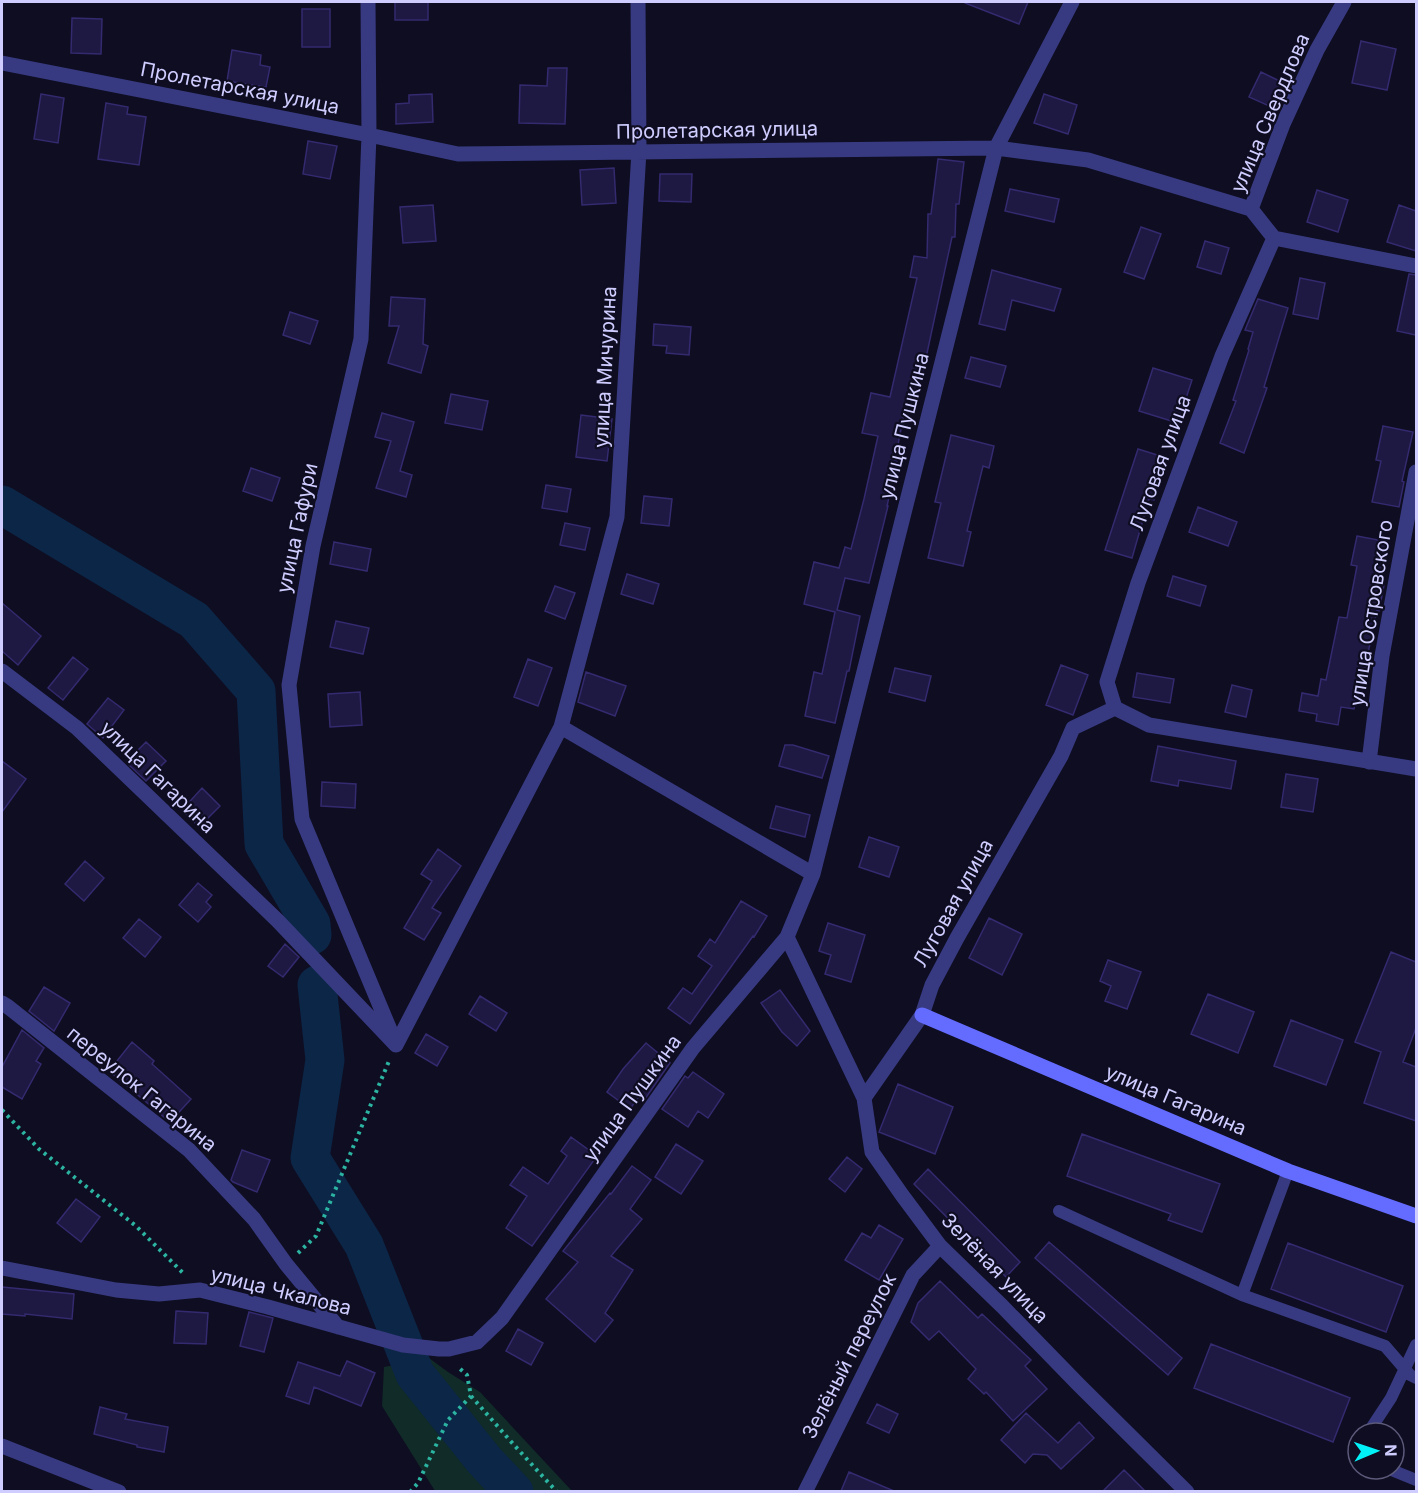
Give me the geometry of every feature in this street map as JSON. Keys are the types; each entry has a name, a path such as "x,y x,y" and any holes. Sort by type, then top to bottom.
{"street":[{"name":"улица Гафури","path":"369,2 369,135 361,339 313,546 289,685 302,819 396,1045"},
{"name":"улица Мичурина","path":"396,1045 561,727 617,517 639,151 638,2"},
{"name":"улица Пушкина","path":"477,1342 502,1318 693,1048 787,937 813,874 996,148 1072,2"},
{"name":"улица Свердлова","path":"1251,209 1283,124 1317,50 1344,2"},
{"name":"Пролетарская улица","path":"2,63 458,154 996,148 1088,160 1251,209"},
{"path":"1251,209 1274,238 1416,266"},
{"name":"Луговая улица","path":"864,1098 922,1015 932,985 1060,756 1073,728 1115,708 1107,682 1138,583 1222,356 1274,238"},
{"name":"улица Островского","path":"1370,762 1382,656 1416,472"},
{"name":"улица Гагарина","path":"2,671 77,728 278,921 396,1045"},
{"path":"1115,708 1149,725 1416,770"},
{"path":"561,727 813,874"},
{"name":"Зелёная улица","path":"787,937 864,1098 872,1152 902,1195 940,1246 1187,1491"},
{"name":"переулок Гагарина","path":"2,1004 189,1150 254,1219 286,1264 338,1327"},
{"name":"улица Гагарина","path":"922,1015 1288,1171 1416,1216"},
{"name":"Зелёный переулок","path":"805,1491 913,1275 940,1246"},
{"name":"улица Чкалова","path":"2,1268 116,1290 159,1294 200,1290 259,1304 403,1345 449,1349 477,1342"},
{"path":"2,1446 119,1491"}],"lane":[{"path":"1242,1296 1288,1171"},
{"path":"1059,1211 1242,1296 1386,1346 1410,1375 1416,1378"},
{"path":"1376,1421 1390,1398 1416,1345"}],"path":[{"path":"286,1264 316,1236 396,1045"},
{"path":"2,1110 39,1149 136,1226 200,1290"},
{"path":"439,1349 467,1375 471,1396 557,1491"},
{"path":"410,1491 418,1483 448,1420 471,1396"}],"green space":[{"path":"429,1358 480,1392 572,1491 435,1491 382,1406 384,1367"}],"building":[{"path":"395,2 428,2 428,20 395,20"},
{"path":"965,2 1028,2 1019,24"},
{"path":"302,9 330,9 330,47 302,47"},
{"path":"72,18 102,19 101,54 71,53"},
{"path":"1361,41 1396,49 1387,90 1352,83"},
{"path":"232,50 261,55 260,65 270,67 266,87 227,81"},
{"path":"548,68 567,68 565,124 519,123 520,85 547,86"},
{"path":"1261,72 1288,85 1276,109 1249,97"},
{"path":"41,94 64,98 58,143 34,139"},
{"path":"432,94 433,122 396,124 396,104 409,103 409,95"},
{"path":"1044,94 1077,105 1068,134 1034,123"},
{"path":"106,103 128,107 127,114 146,117 139,165 98,159"},
{"path":"308,141 337,146 330,179 303,174"},
{"path":"938,159 964,162 959,204 956,204 955,237 952,237 918,395 908,393 888,506 869,583 845,578 837,610 860,616 849,671 847,671 835,723 805,716 814,672 822,674 835,612 804,604 814,562 839,568 845,547 851,549 878,436 862,433 871,393 890,397 917,278 910,277 914,256 927,258 928,214 931,214"},
{"path":"614,168 616,203 582,205 580,170"},
{"path":"660,174 692,174 691,202 659,201"},
{"path":"1010,189 1059,199 1054,222 1005,211"},
{"path":"1317,190 1348,200 1338,232 1307,222"},
{"path":"433,205 436,241 403,243 400,207"},
{"path":"1399,205 1416,211 1416,251 1387,242"},
{"path":"1141,227 1161,234 1144,279 1124,272"},
{"path":"1205,241 1229,248 1221,274 1197,267"},
{"path":"992,270 1061,289 1054,311 1012,300 1005,330 979,324"},
{"path":"1409,274 1416,275 1416,335 1397,331"},
{"path":"1300,278 1325,283 1318,319 1293,314"},
{"path":"391,297 425,299 423,344 428,346 421,373 388,363 399,326 389,326"},
{"path":"1258,299 1288,308 1264,387 1267,388 1244,453 1220,443 1236,401 1233,400 1253,332 1245,330"},
{"path":"290,312 318,321 310,344 283,335"},
{"path":"654,324 691,327 689,355 666,353 667,346 653,345"},
{"path":"971,357 1006,366 1000,387 965,378"},
{"path":"1153,368 1192,380 1178,423 1139,411"},
{"path":"451,394 488,401 482,430 445,423"},
{"path":"382,413 414,422 400,471 412,475 406,497 376,488 391,441 375,437"},
{"path":"581,415 612,419 607,461 576,457"},
{"path":"1383,426 1413,432 1402,481 1404,482 1399,507 1372,502 1381,461 1376,460"},
{"path":"951,435 994,446 989,468 983,466 967,531 971,532 963,566 928,558 941,503 935,502"},
{"path":"1138,449 1167,458 1154,500 1149,499 1132,558 1105,550"},
{"path":"251,468 280,478 272,501 243,491"},
{"path":"546,485 571,489 567,512 542,508"},
{"path":"644,496 672,499 669,526 641,523"},
{"path":"1198,507 1237,522 1228,546 1189,532"},
{"path":"565,523 590,528 585,550 560,545"},
{"path":"1357,536 1389,542 1381,584 1384,585 1379,611 1377,610 1358,701 1355,701 1354,709 1341,707 1338,725 1316,721 1317,714 1299,711 1302,693 1318,696 1321,679 1326,680 1339,617 1347,618 1357,566 1351,565"},
{"path":"334,542 371,549 367,571 330,564"},
{"path":"627,574 659,584 653,604 621,594"},
{"path":"1173,576 1206,586 1200,606 1167,596"},
{"path":"555,586 575,593 565,619 545,611"},
{"path":"2,603 41,636 18,665 2,651"},
{"path":"336,621 369,628 363,654 330,647"},
{"path":"73,657 88,669 63,700 48,688"},
{"path":"528,659 552,668 538,706 514,697"},
{"path":"1061,665 1088,675 1073,715 1046,705"},
{"path":"895,668 931,676 925,701 889,692"},
{"path":"586,672 626,686 615,716 578,702"},
{"path":"1137,673 1174,679 1170,703 1133,697"},
{"path":"1232,685 1252,690 1246,717 1225,712"},
{"path":"360,692 362,725 330,727 328,694"},
{"path":"108,698 124,710 103,738 87,724"},
{"path":"146,742 166,761 146,781 129,765 129,759"},
{"path":"785,745 793,745 829,756 822,778 779,766"},
{"path":"1158,746 1236,761 1231,789 1179,780 1178,786 1151,781"},
{"path":"2,761 26,779 2,812"},
{"path":"1286,774 1318,779 1313,812 1281,807"},
{"path":"322,782 356,784 355,808 321,806"},
{"path":"202,788 220,806 199,827 182,810"},
{"path":"776,806 810,815 805,837 770,828"},
{"path":"869,837 899,847 889,877 859,867"},
{"path":"438,849 461,866 432,908 441,913 424,940 404,928 432,881 421,874"},
{"path":"85,861 104,878 84,901 65,884"},
{"path":"198,883 212,895 206,902 211,907 198,922 179,905"},
{"path":"741,901 767,916 690,1024 668,1008 683,988 692,994 712,966 698,956 710,939 715,943"},
{"path":"989,918 1022,934 1002,975 969,958"},
{"path":"139,919 161,937 145,957 123,938"},
{"path":"828,923 865,935 851,982 825,974 831,955 819,951"},
{"path":"285,944 299,957 283,977 268,966"},
{"path":"1391,952 1416,962 1416,1028 1403,1062 1416,1067 1416,1121 1364,1103 1381,1052 1355,1042"},
{"path":"1108,960 1141,972 1127,1009 1105,1001 1111,986 1100,981"},
{"path":"44,987 70,1003 54,1031 29,1011"},
{"path":"780,990 810,1031 797,1046 782,1032 761,1003"},
{"path":"1208,994 1254,1012 1238,1053 1191,1034"},
{"path":"480,996 507,1013 496,1031 469,1014"},
{"path":"1291,1020 1343,1040 1326,1085 1274,1066"},
{"path":"22,1030 44,1048 36,1061 41,1064 22,1099 2,1087 2,1067"},
{"path":"426,1034 448,1047 437,1066 415,1053"},
{"path":"132,1042 154,1061 152,1064 191,1099 170,1122 109,1071"},
{"path":"646,1043 670,1063 645,1099 640,1095 630,1109 607,1092 623,1069"},
{"path":"693,1072 724,1094 708,1118 698,1111 688,1127 662,1109 685,1076 688,1078"},
{"path":"898,1084 953,1107 935,1154 879,1132"},
{"path":"1082,1134 1220,1184 1202,1232 1168,1220 1171,1214 1067,1176"},
{"path":"571,1137 597,1156 532,1246 506,1228 527,1196 510,1185 523,1167 548,1184 567,1156 561,1151"},
{"path":"676,1144 703,1161 681,1194 655,1177"},
{"path":"242,1150 270,1160 257,1192 231,1180"},
{"path":"847,1157 862,1169 845,1192 829,1179"},
{"path":"632,1166 651,1180 630,1209 642,1219 611,1256 633,1270 605,1313 613,1320 595,1342 546,1299 578,1262 563,1251"},
{"path":"928,1169 1020,1262 1006,1277 914,1184"},
{"path":"76,1199 100,1217 81,1242 57,1223"},
{"path":"879,1225 903,1239 879,1280 845,1260 862,1233 871,1238"},
{"path":"1049,1242 1182,1358 1168,1375 1035,1258"},
{"path":"1288,1243 1403,1286 1386,1332 1271,1289"},
{"path":"940,1281 978,1318 982,1314 1031,1360 1025,1366 1047,1389 1013,1421 986,1392 984,1394 968,1379 976,1369 939,1331 929,1340 911,1322 918,1303"},
{"path":"2,1287 74,1294 72,1319 2,1314"},
{"path":"176,1311 208,1313 206,1344 174,1343"},
{"path":"249,1312 273,1318 264,1352 240,1346"},
{"path":"518,1329 543,1343 531,1365 506,1351"},
{"path":"1211,1344 1350,1398 1333,1442 1194,1388"},
{"path":"347,1361 375,1373 361,1406 314,1387 309,1404 286,1396 298,1362 340,1376"},
{"path":"877,1404 898,1414 889,1433 867,1423"},
{"path":"100,1407 127,1414 125,1419 168,1427 164,1452 137,1447 137,1445 94,1434"},
{"path":"1026,1413 1058,1443 1079,1422 1094,1438 1061,1469 1047,1455 1033,1454 1025,1463 1001,1440"},
{"path":"1124,1470 1145,1491 1103,1491"},
{"path":"849,1472 894,1491 841,1491"}],"waterway":[{"path":"2,505 194,620 256,691 264,844 311,924 312,935"},
{"path":"317,985 325,1060 310,1158 364,1245 415,1374 484,1460 514,1492"}]}
